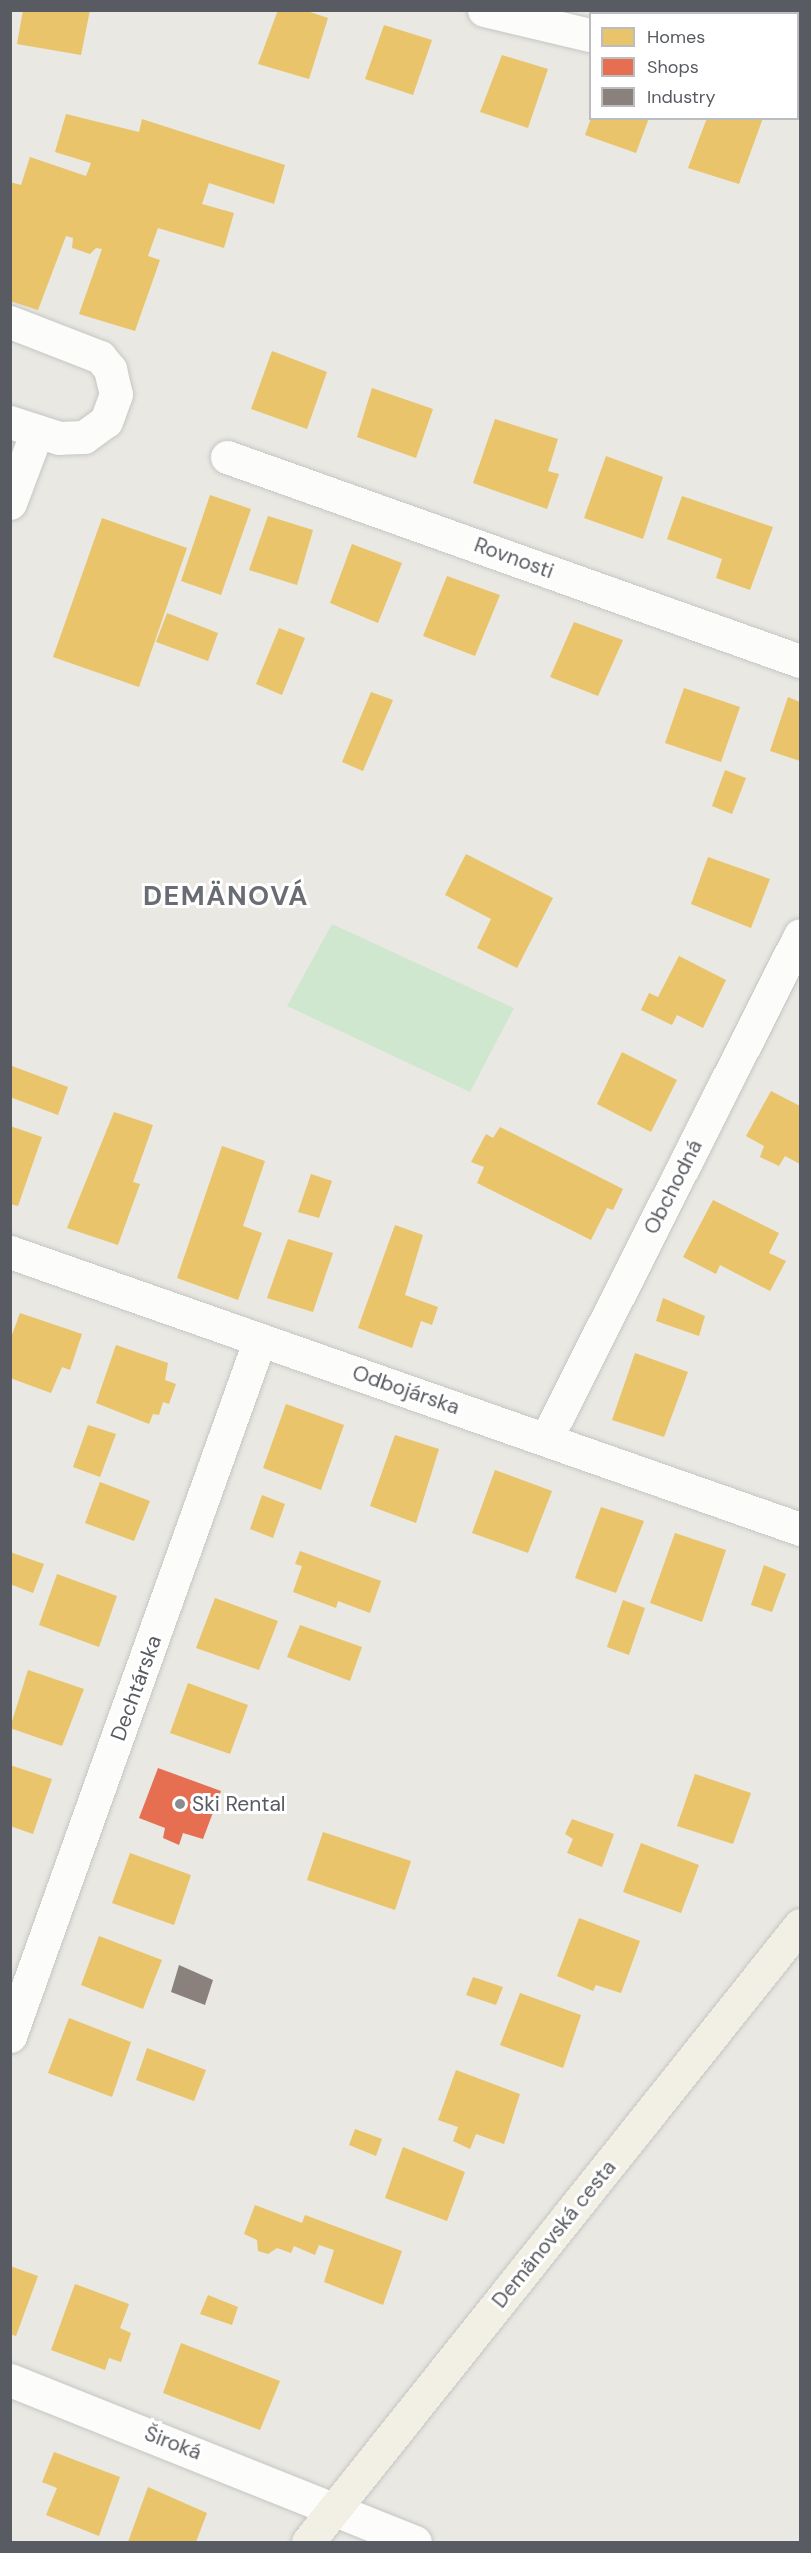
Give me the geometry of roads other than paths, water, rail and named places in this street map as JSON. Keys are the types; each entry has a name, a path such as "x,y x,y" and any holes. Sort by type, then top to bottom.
{"main road":[{"name":"Demänovská cesta","path":"308,2542 801,1925"}],"street":[{"path":"484,10 589,34"},
{"path":"10,321 89,350 100,357 115,382 113,409 96,430 72,439 24,427 10,502"},
{"name":"Rovnosti","path":"227,457 801,661"},
{"name":"Obchodná","path":"546,1439 801,935"},
{"name":"Odbojárska","path":"10,1252 801,1529"},
{"name":"Dechtárska","path":"10,2037 260,1339"},
{"name":"Široká","path":"10,2380 414,2542"}],"place":[{"name":"Ski Rental","path":"180,1804"}],"district":[{"name":"DEMÄNOVÁ","path":"226,896"}]}
